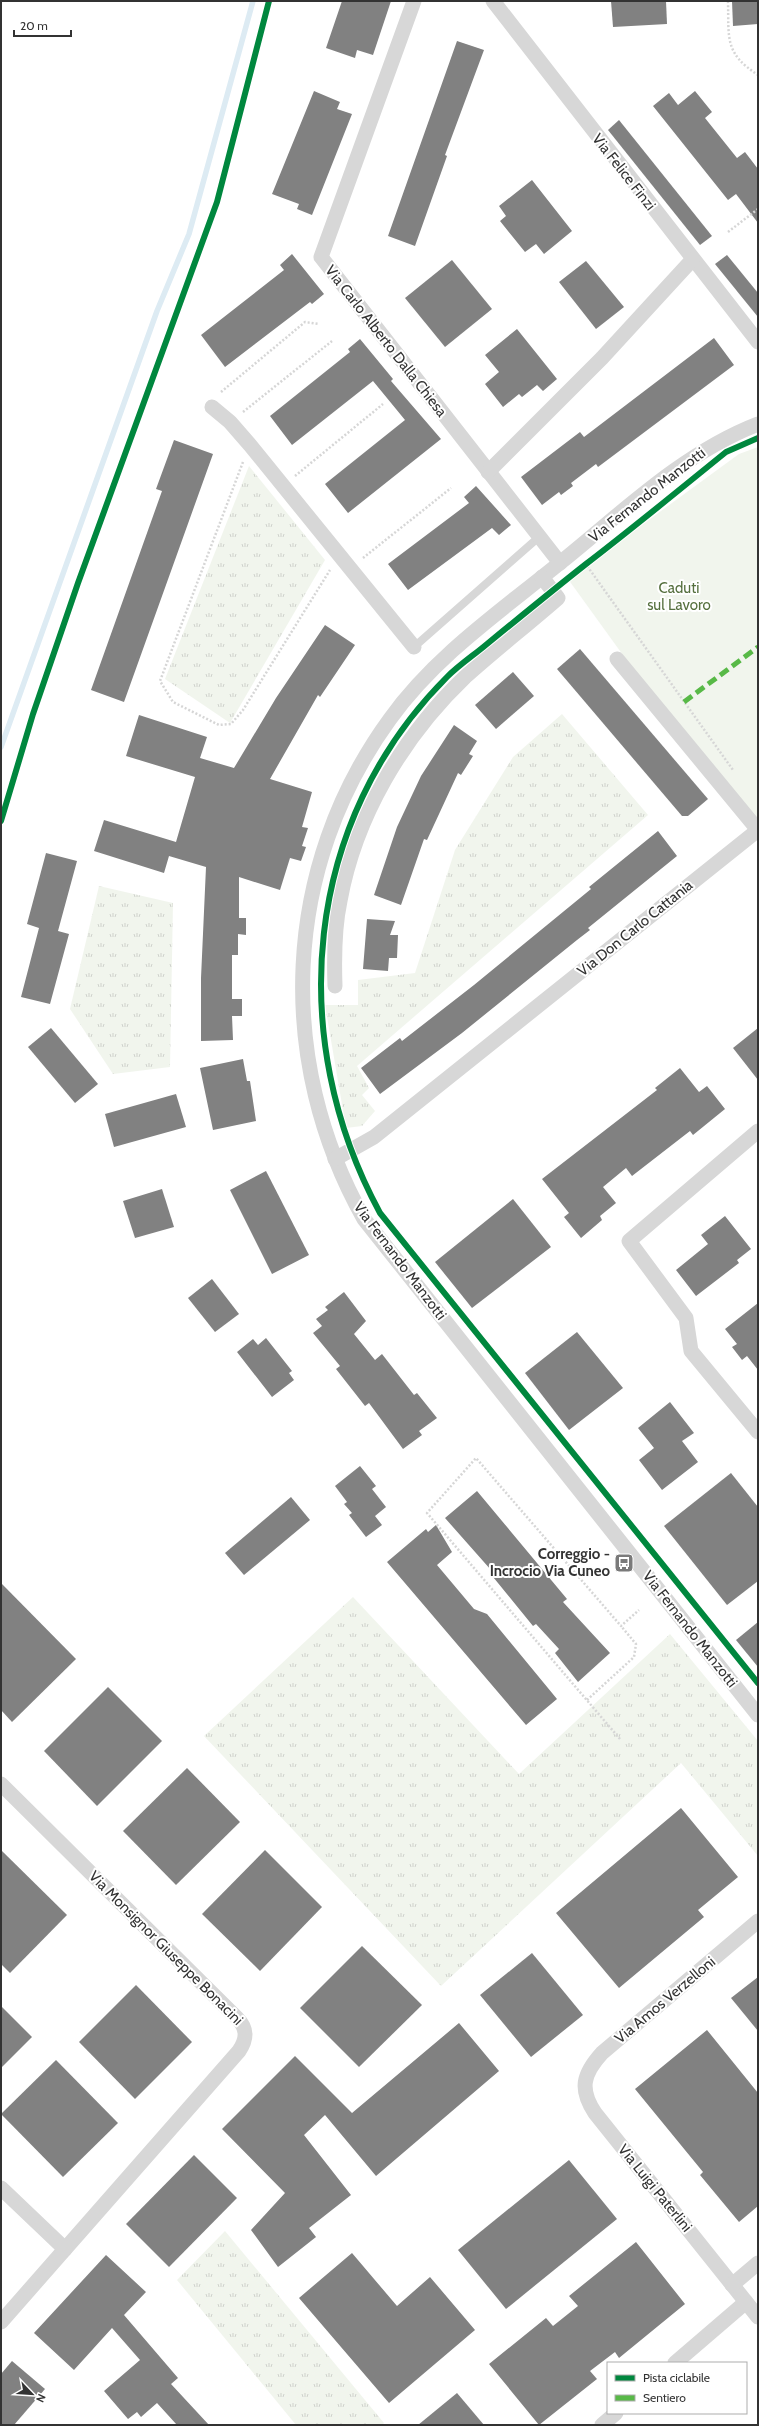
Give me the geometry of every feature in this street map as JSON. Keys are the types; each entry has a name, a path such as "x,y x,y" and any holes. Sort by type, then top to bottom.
{"street":[{"name":"Via Carlo Alberto Dalla Chiesa","path":"414,1 321,257 560,563"},
{"name":"Via Felice Finzi","path":"493,1 692,260 758,342"},
{"path":"488,472 602,358 692,260"},
{"path":"212,407 230,422 250,445 338,557 414,647"},
{"name":"Via Fernando Manzotti","path":"758,424 737,432 700,452 542,577 455,648 390,718 355,775 328,836 309,911 302,956 304,1031 311,1074 321,1119 345,1185 364,1219 758,1715"},
{"path":"335,986 334,950 340,901 350,859 390,768 417,731 464,678 558,598 542,577"},
{"name":"Via Don Carlo Cattania","path":"335,1159 374,1137 758,830 617,659"},
{"path":"758,1131 629,1241 686,1318 691,1351 758,1432"},
{"name":"Via Monsignor Giuseppe Bonacini","path":"1,1784 231,2011 243,2024 246,2030 244,2044 239,2051 1,2322"},
{"name":"Via Amos Verzelloni","path":"584,2088 592,2064 602,2053 758,1921"},
{"name":"Via Luigi Paterlini","path":"584,2088 586,2100 595,2113 758,2317"},
{"path":"1,2188 65,2249"},
{"path":"732,2285 758,2263"},
{"path":"676,2362 746,2302"},
{"path":"602,2425 615,2414"}],"lane":[{"path":"414,647 539,537"}],"path":[{"path":"728,1 729,38 733,53 741,64 758,75"},
{"path":"728,232 758,209"},
{"path":"212,407 211,400 305,322 319,324"},
{"path":"230,422 332,342"},
{"path":"282,486 383,404"},
{"path":"250,445 160,681 173,702 219,725 230,724 243,710 338,557"},
{"path":"349,569 451,488"},
{"path":"576,550 735,773"},
{"path":"580,569 592,560"},
{"path":"587,1700 634,1657 636,1644 476,1458 427,1513 620,1739"},
{"path":"621,1626 639,1610"}],"green space":[{"name":"Caduti sul Lavoro","path":"758,447 758,842 568,579 739,454"},
{"path":"249,466 325,560 230,723 165,679"},
{"path":"562,714 648,815 357,1066 369,1088 362,1095 375,1111 362,1126 346,1128 325,1005 358,1005 358,980 415,973 455,850 513,757"},
{"path":"99,886 173,903 170,1067 113,1074 70,1009"},
{"path":"353,1597 519,1774 670,1634 758,1741 758,1856 681,1763 441,1986 204,1736"},
{"path":"225,2231 384,2423 382,2425 296,2425 177,2280"}],"building":[{"path":"342,1 391,1 373,55 357,50 355,58 326,48"},
{"path":"611,1 666,1 667,24 613,27"},
{"path":"732,1 758,1 758,24 733,26"},
{"path":"457,41 484,50 445,155 447,156 415,246 388,236"},
{"path":"314,91 340,102 337,109 352,114 312,215 297,209 299,204 272,194"},
{"path":"695,91 712,112 705,118 737,158 745,152 758,169 758,223 736,194 728,200 653,106 669,93 678,105"},
{"path":"619,120 712,236 700,245 608,130"},
{"path":"532,180 572,231 544,254 536,244 525,252 500,221 506,216 499,206"},
{"path":"292,254 324,294 312,304 310,302 225,367 201,335 284,270 280,265"},
{"path":"727,255 758,293 758,317 715,264"},
{"path":"452,260 492,309 445,347 405,298"},
{"path":"586,261 624,307 596,329 559,282"},
{"path":"517,329 557,379 543,391 537,385 522,397 519,394 503,407 485,384 499,372 485,355"},
{"path":"714,338 734,365 598,467 596,464 571,483 573,486 561,495 559,492 542,505 521,477 580,432 584,437"},
{"path":"360,339 393,379 391,381 441,439 348,513 325,484 405,420 373,381 292,445 270,416 350,352 348,349"},
{"path":"174,440 213,454 124,702 91,690 162,491 156,489"},
{"path":"476,486 511,525 499,535 492,528 408,590 388,564 469,503 464,497"},
{"path":"325,625 355,645 320,697 318,695 270,779 312,792 302,827 308,828 302,846 306,847 301,861 290,858 280,890 239,877 239,918 246,918 246,935 238,934 238,955 232,955 232,999 242,999 242,1016 232,1016 233,1040 201,1041 201,978 206,867 169,856 164,873 94,851 104,820 176,842 195,777 126,756 139,715 207,737 200,758 234,768 276,698"},
{"path":"580,649 708,799 688,816 682,816 557,669"},
{"path":"513,672 534,696 496,729 475,705"},
{"path":"454,725 477,741 469,754 473,756 461,775 458,773 427,840 424,839 401,905 374,895 397,827 421,776"},
{"path":"658,831 677,856 588,928 590,930 462,1033 380,1094 361,1068 400,1038 402,1041 474,985 591,889 589,887"},
{"path":"46,853 77,861 58,931 69,934 50,1004 21,997 39,928 27,924"},
{"path":"367,919 395,921 390,935 398,935 397,958 389,958 388,971 363,969"},
{"path":"51,1028 98,1084 75,1103 28,1047"},
{"path":"758,1028 758,1080 733,1048"},
{"path":"243,1059 247,1081 250,1081 256,1121 213,1130 200,1068"},
{"path":"680,1068 699,1092 707,1086 725,1109 693,1135 690,1131 632,1176 626,1168 603,1187 616,1203 600,1216 602,1220 581,1238 564,1217 569,1213 542,1179 657,1090 655,1088"},
{"path":"176,1094 186,1127 114,1147 105,1114"},
{"path":"266,1171 309,1255 272,1274 230,1190"},
{"path":"162,1189 174,1227 135,1238 123,1201"},
{"path":"513,1199 551,1247 472,1308 435,1262"},
{"path":"725,1216 751,1249 737,1260 739,1263 696,1296 676,1270 708,1244 701,1235"},
{"path":"212,1279 239,1314 215,1332 188,1298"},
{"path":"344,1292 366,1321 354,1334 375,1360 382,1354 414,1395 417,1393 437,1418 419,1431 422,1435 403,1449 369,1403 365,1406 336,1369 340,1366 313,1333 322,1326 316,1319 328,1310 325,1307"},
{"path":"758,1303 758,1370 747,1356 742,1360 732,1347 737,1344 725,1329"},
{"path":"577,1332 623,1388 569,1430 525,1373"},
{"path":"266,1338 292,1371 289,1373 294,1380 272,1397 237,1352 253,1339 258,1345"},
{"path":"670,1402 694,1433 682,1441 698,1462 662,1490 639,1460 654,1448 638,1428"},
{"path":"360,1466 376,1486 372,1489 386,1507 375,1516 382,1525 366,1537 349,1515 352,1513 344,1504 347,1502 335,1486"},
{"path":"731,1473 758,1507 758,1581 727,1605 664,1526"},
{"path":"477,1491 567,1599 563,1602 610,1653 578,1682 555,1653 559,1649 536,1624 533,1626 489,1572 491,1570 445,1518"},
{"path":"291,1497 310,1520 244,1575 225,1553"},
{"path":"436,1525 452,1552 437,1565 474,1609 487,1614 557,1699 526,1725 387,1562 426,1529 428,1532"},
{"path":"1,1583 76,1659 12,1722 1,1710"},
{"path":"758,1622 758,1667 736,1640"},
{"path":"108,1687 162,1741 97,1806 44,1751"},
{"path":"187,1768 240,1822 176,1885 123,1831"},
{"path":"681,1808 738,1877 698,1910 704,1917 619,1988 556,1913"},
{"path":"1,1850 67,1915 10,1973 1,1964"},
{"path":"265,1850 322,1907 260,1971 202,1914"},
{"path":"362,1946 422,2005 359,2067 300,2008"},
{"path":"532,1953 583,2015 531,2057 480,1995"},
{"path":"758,1977 758,2031 731,1998"},
{"path":"136,1985 192,2042 135,2099 79,2042"},
{"path":"1,2006 32,2037 1,2068"},
{"path":"459,2023 499,2071 376,2176 325,2115 304,2135 351,2195 309,2228 316,2237 278,2267 251,2230 285,2193 222,2129 295,2056 352,2113"},
{"path":"707,2030 758,2093 758,2206 739,2222 700,2175 703,2172 635,2089"},
{"path":"56,2060 118,2123 63,2177 1,2114"},
{"path":"194,2155 237,2198 169,2267 126,2224"},
{"path":"569,2160 617,2219 506,2309 458,2250"},
{"path":"636,2242 685,2304 619,2358 615,2352 590,2371 597,2379 539,2425 489,2364 546,2318 553,2326 578,2306 569,2296"},
{"path":"352,2253 397,2306 430,2277 475,2330 389,2403 299,2298"},
{"path":"106,2255 146,2292 124,2315 178,2378 171,2384 209,2425 177,2425 157,2403 141,2417 137,2412 128,2419 104,2391 140,2360 112,2328 74,2370 34,2333"},
{"path":"12,2361 45,2389 14,2425 1,2425 1,2374"},
{"path":"457,2393 484,2425 418,2425"}],"waterway":[{"path":"1,747 157,311 189,234 253,1"}],"marked path":[{"path":"684,702 758,647"}],"cycle path":[{"path":"1,821 33,714 78,583 217,202 269,1"},
{"path":"758,438 726,452 462,664 447,677 399,734 362,797 337,864 324,933 321,1004 330,1076 350,1146 380,1213 758,1683"}],"place":[{"name":"Correggio - Incrocio Via Cuneo","path":"624,1563"}]}
